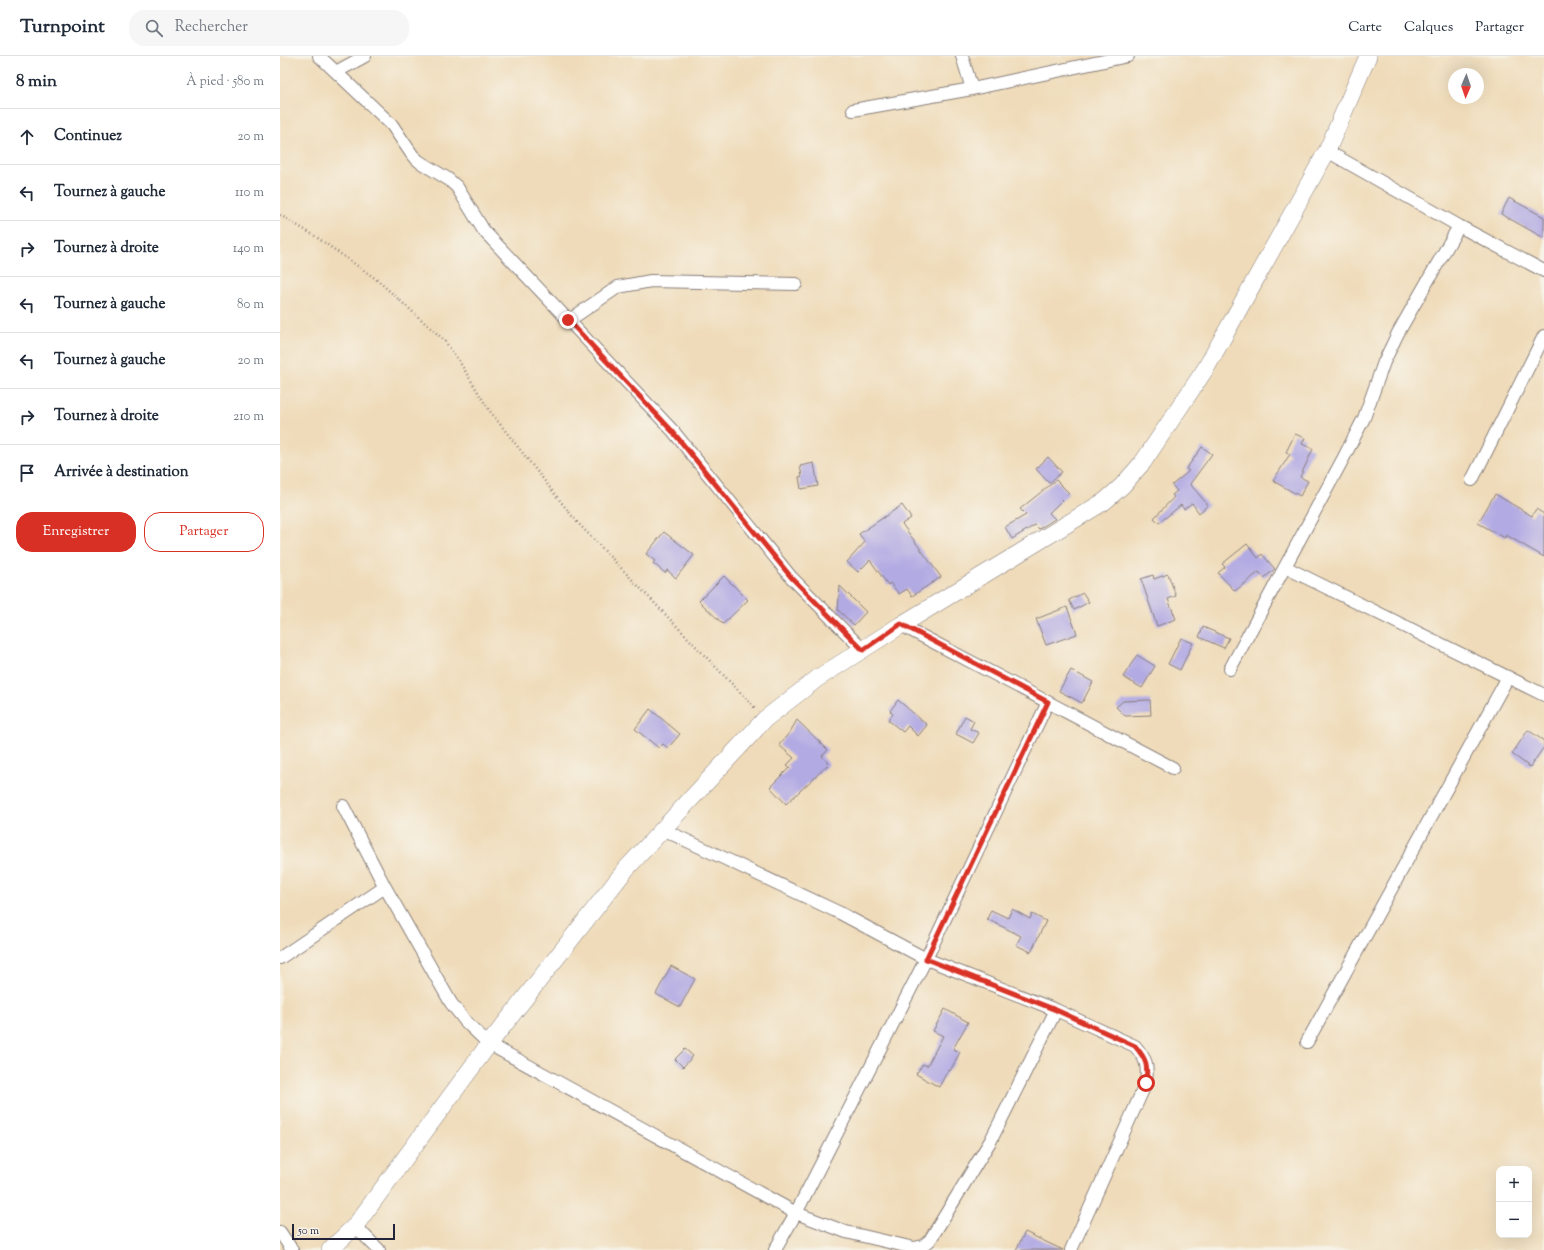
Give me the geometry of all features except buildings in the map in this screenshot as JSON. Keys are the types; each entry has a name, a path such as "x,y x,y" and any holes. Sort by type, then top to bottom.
{"main road":[{"path":"330,1250 356,1226 488,1044 626,868 765,719 818,678 901,624 1038,541 1087,514 1106,501 1144,462 1206,368 1327,151 1368,56"}],"street":[{"path":"319,56 392,125 413,156 457,186 484,231 673,432 791,577 863,650"},
{"path":"336,72 365,56"},
{"path":"962,56 972,89"},
{"path":"853,110 972,89 1128,56"},
{"path":"1327,151 1459,226 1544,271"},
{"path":"1230,669 1364,418 1384,362 1398,333 1459,226"},
{"path":"568,320 618,287 633,283 651,281 796,284"},
{"path":"1472,480 1544,336"},
{"path":"1285,566 1544,695"},
{"path":"901,624 1173,768"},
{"path":"1307,1042 1508,677"},
{"path":"775,1250 796,1213 926,959 1048,702"},
{"path":"343,806 385,888 452,1003 466,1022 488,1044 796,1213 846,1232 914,1248 923,1246 930,1240 991,1140 1056,1010"},
{"path":"662,829 840,913 926,959 1056,1010 1135,1046 1144,1056 1148,1068 1146,1083 1071,1250"},
{"path":"280,958 385,888"},
{"path":"356,1226 379,1250"},
{"path":"280,1232 292,1250"}],"path":[{"path":"280,215 315,236 376,279 444,340 460,362 489,410 576,521 765,719"}],"route":[{"path":"568,320 673,432 765,543 791,577 863,650 901,624 1048,702 926,959 1056,1010 1135,1046 1144,1056 1148,1068 1146,1083"}]}
